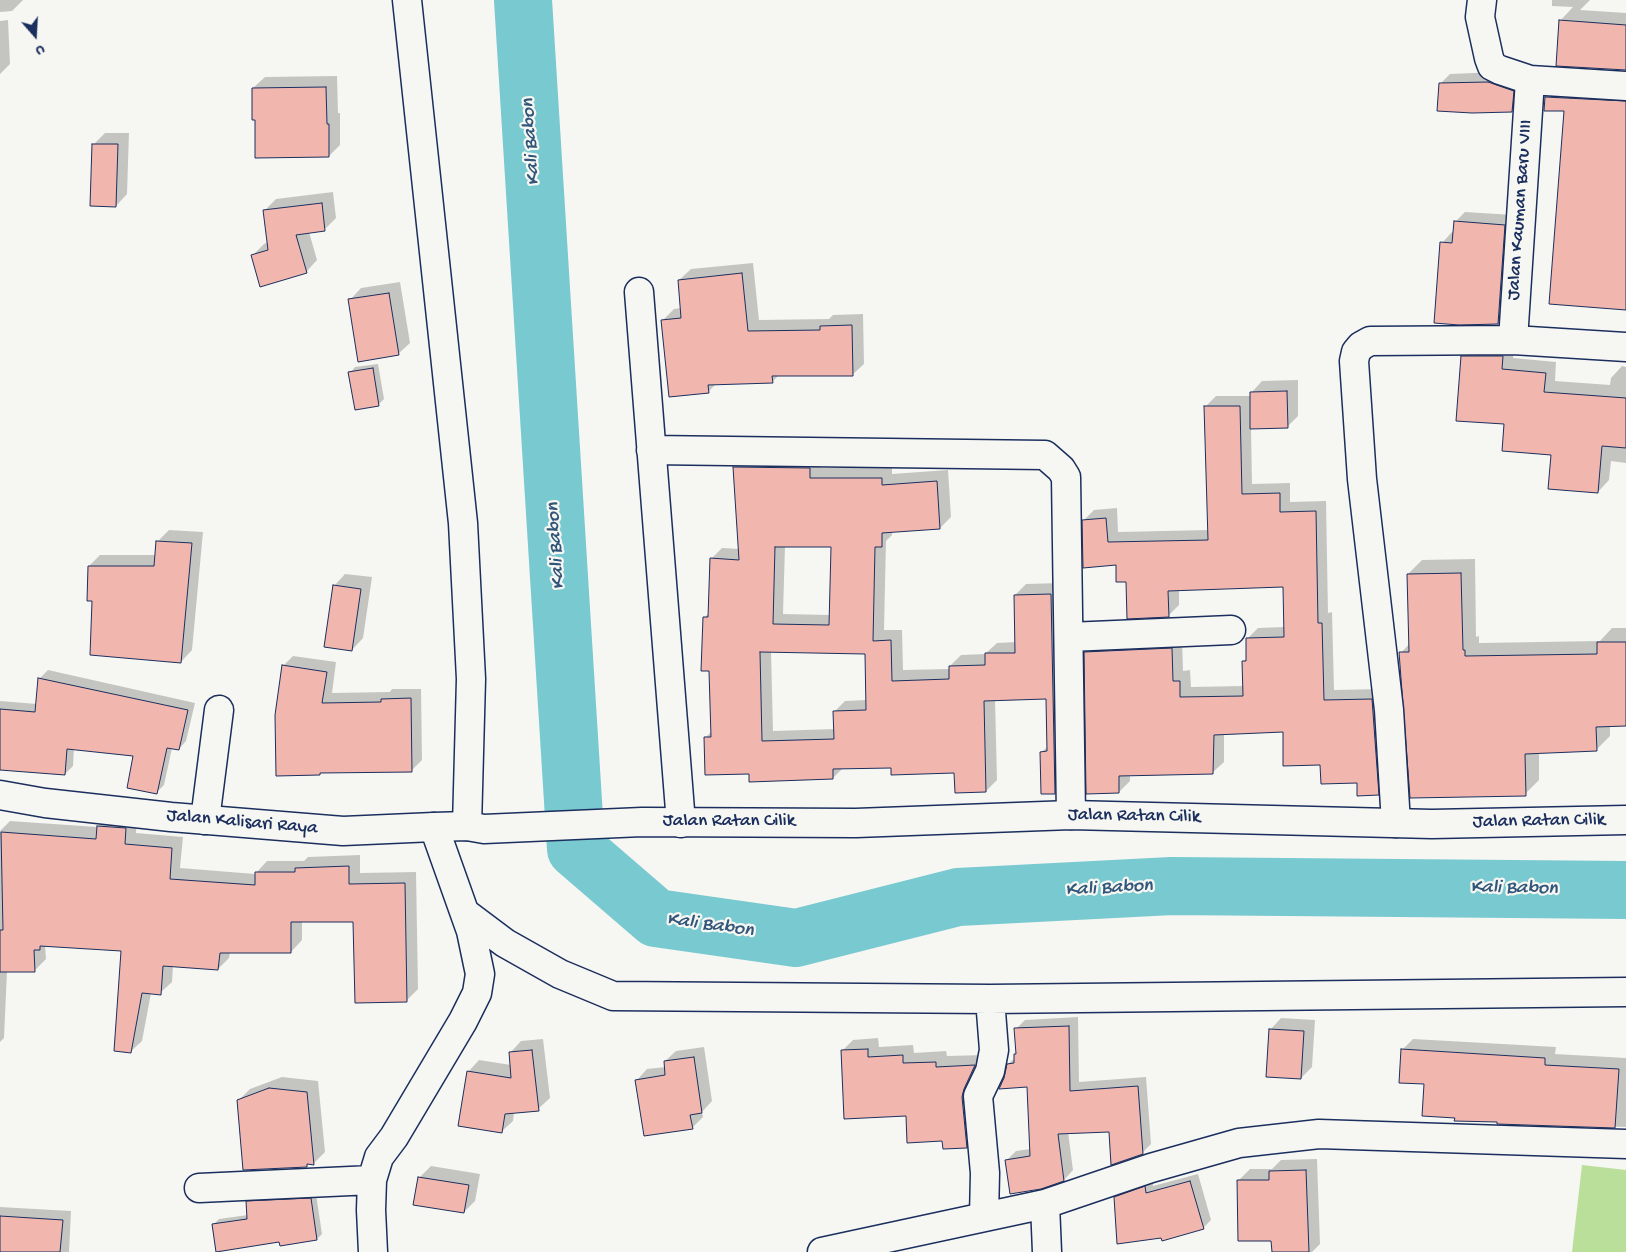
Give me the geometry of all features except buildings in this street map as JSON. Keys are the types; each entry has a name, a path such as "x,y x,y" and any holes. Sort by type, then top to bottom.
{"street":[{"path":"407,0 463,523 471,679 475,827"},
{"path":"1482,0 1480,17 1488,58 1492,66 1530,80 1626,86"},
{"name":"Jalan Kauman Baru VIII","path":"1513,340 1530,80"},
{"path":"639,292 680,823"},
{"path":"1396,823 1389,710 1362,479 1354,361 1356,352 1361,346 1370,341 1513,340 1626,347"},
{"path":"651,450 1045,455 1061,469 1066,477 1071,815"},
{"path":"1069,637 1231,630"},
{"path":"204,820 219,710"},
{"name":"Jalan Kalisari Raya","path":"0,795 171,817 343,831 475,827"},
{"name":"Jalan Ratan Cilik","path":"475,827 642,822 856,823 1071,815 1432,824 1626,820"},
{"path":"373,1252 372,1180 379,1157 394,1138 463,1021 477,993 480,974 472,931 434,827"},
{"path":"465,913 505,943 560,974 614,996 990,999 1626,992"},
{"path":"984,1217 984,1164 978,1096 990,1071 994,1050 990,999"},
{"path":"822,1252 1045,1204 1151,1168 1239,1143 1319,1134 1626,1144"},
{"path":"199,1188 372,1180"},
{"path":"1045,1204 1047,1252"}],"green space":[{"path":"1582,1165 1626,1170 1626,1252 1572,1252"}],"waterway":[{"name":"Kali Babon","path":"523,0 576,849 656,918 796,938 958,897 1172,886 1626,890"}]}
